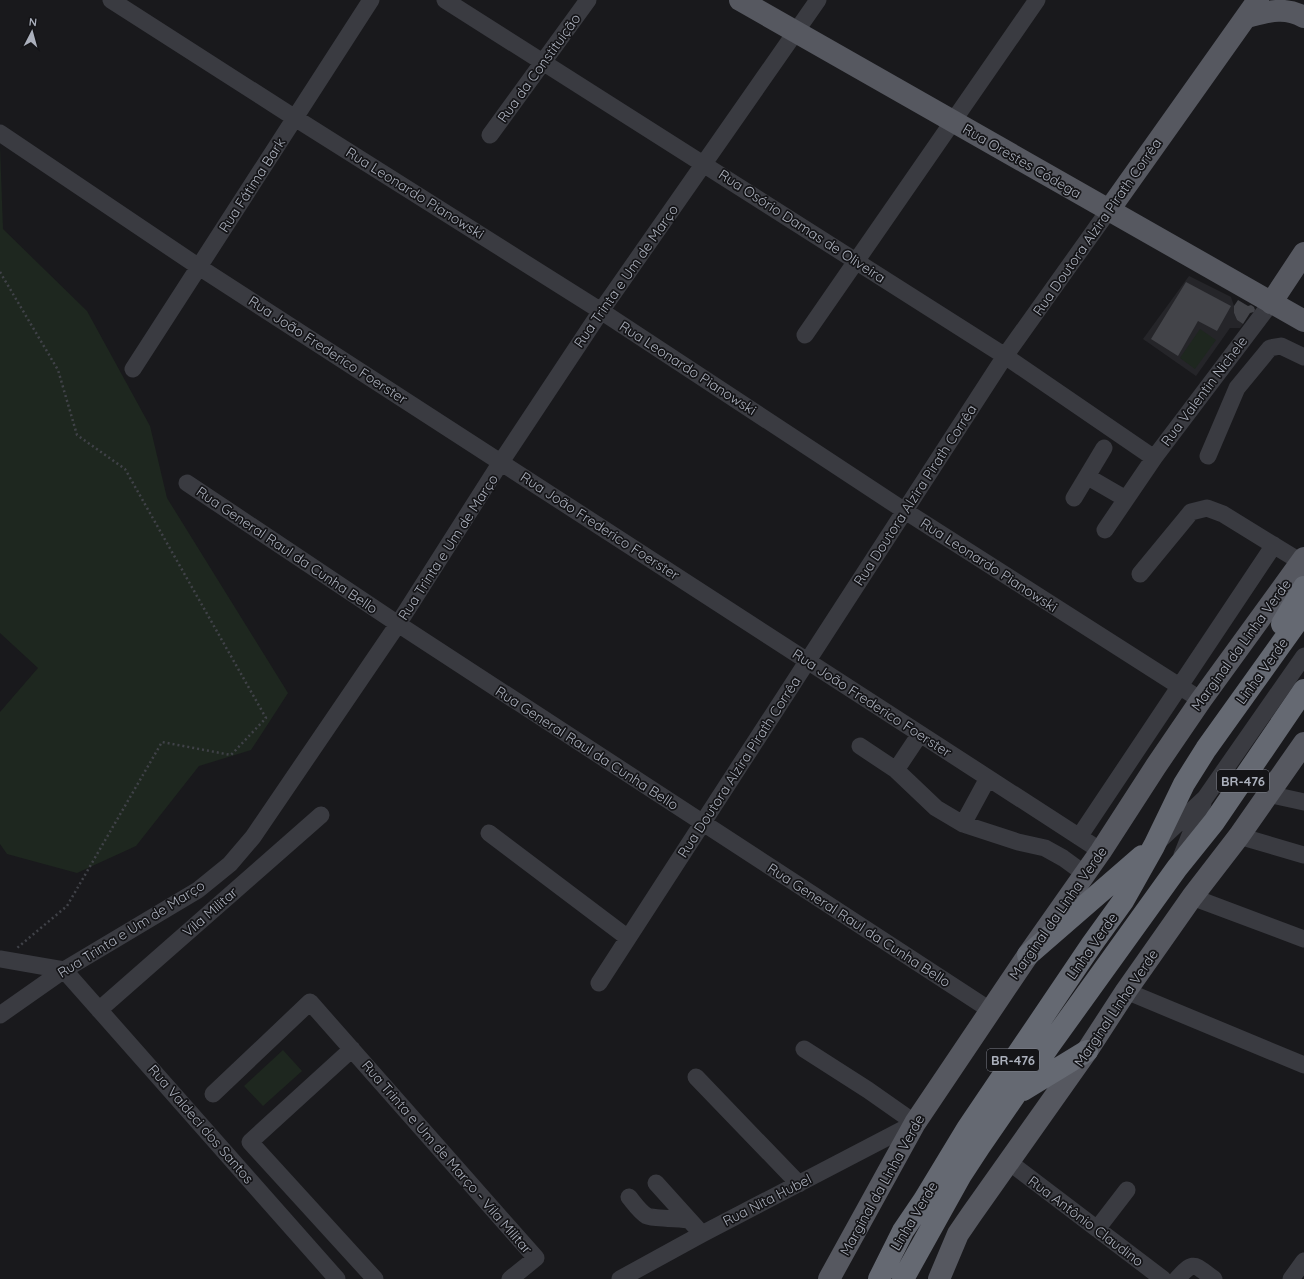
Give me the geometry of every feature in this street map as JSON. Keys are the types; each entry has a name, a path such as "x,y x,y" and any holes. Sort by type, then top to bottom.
{"highway":[{"path":"1242,700 1258,659 1299,598 1304,587"},
{"name":"Linha Verde","path":"879,1279 903,1231 924,1200 967,1129 1092,944 1123,901 1154,846 1184,784 1206,749 1304,612"},
{"name":"Linha Verde","path":"903,1279 961,1175 1049,1046 1177,868 1214,822 1304,690"},
{"path":"1028,955 1154,846"},
{"path":"1017,1094 1087,1051"}],"main road":[{"name":"Rua Orestes Códega","path":"740,0 1304,321"},
{"name":"Rua Doutora Alzira Pirath Corrêa","path":"1109,210 1252,9 1294,11 1304,17"},
{"name":"Rua Valentin Nichele","path":"1270,303 1304,253"},
{"name":"Marginal da Linha Verde","path":"830,1279 915,1123 990,1010 1101,851 1135,797 1201,700 1303,560"},
{"name":"Marginal Linha Verde","path":"939,1279 958,1234 1087,1051 1126,991 1192,897 1239,836 1304,743"}],"street":[{"name":"Rua Leonardo Pianowski","path":"111,0 601,311 905,511 1201,700"},
{"name":"Rua Fátima Bark","path":"133,369 371,0"},
{"name":"Rua Osório Damas de Oliveira","path":"445,0 1005,356 1154,458"},
{"name":"Rua da Constituição","path":"490,135 588,0"},
{"name":"Rua Trinta e Um de Março","path":"0,1015 64,970 198,890 230,864 253,837 398,624 601,311 818,0"},
{"path":"805,335 1037,0"},
{"name":"Rua João Frederico Foerster","path":"0,133 199,267 1101,851"},
{"name":"Rua Doutora Alzira Pirath Corrêa","path":"599,983 1005,356 1109,210"},
{"name":"Rua Valentin Nichele","path":"1105,530 1154,458 1270,303"},
{"path":"1208,456 1237,388 1270,348 1281,346 1304,357"},
{"path":"1074,498 1088,477 1104,448"},
{"path":"1088,477 1126,500"},
{"name":"Rua General Raul da Cunha Bello","path":"187,483 398,624 990,1010"},
{"path":"1140,574 1191,512 1207,508 1223,514 1274,545 1303,560"},
{"path":"1079,837 1274,545"},
{"path":"1211,640 1231,659"},
{"path":"1154,846 1205,798 1304,656"},
{"path":"896,770 920,734"},
{"path":"860,746 896,770 936,808 963,824 1018,842 1045,848 1085,874"},
{"path":"963,824 988,778"},
{"path":"1116,783 1135,797"},
{"path":"1268,794 1304,802"},
{"path":"1177,868 1205,798"},
{"name":"Vila Militar","path":"100,1010 321,815"},
{"path":"489,833 628,938"},
{"path":"1239,836 1304,855"},
{"path":"1192,897 1304,939"},
{"path":"2,959 64,970"},
{"name":"Rua Valdeci dos Santos","path":"64,970 337,1279"},
{"path":"1126,991 1304,1065"},
{"name":"Rua Trinta e Um de Março - Vila Militar","path":"213,1094 310,1002 536,1258 510,1279"},
{"name":"Rua Trinta e Um de Março - Vila Militar","path":"352,1049 250,1142 375,1279"},
{"path":"804,1049 868,1090 915,1123"},
{"path":"696,1077 799,1184"},
{"name":"Rua Nita Hubel","path":"620,1279 702,1234 915,1123"},
{"name":"Rua Antônio Claudino","path":"1009,1162 1163,1279"},
{"path":"656,1183 702,1234"},
{"path":"1097,1229 1127,1190"},
{"path":"629,1197 647,1216 654,1218 659,1217 689,1220"},
{"path":"1291,1279 1304,1261"},
{"path":"1177,1279 1188,1267 1191,1266 1196,1266 1214,1279"}],"path":[{"path":"0,272 58,370 77,435 125,469 266,718 231,756 162,742 67,906 2,959"}],"shaded area":[{"path":"0,146 3,229 87,311 150,426 167,498 288,693 251,750 199,766 136,846 77,873 7,854 0,844 0,712 38,668 0,633"},
{"path":"1189,276 1231,297 1237,320 1243,324 1240,328 1230,328 1196,376 1143,339"},
{"path":"1200,329 1216,340 1195,369 1180,358"},
{"path":"283,1050 302,1071 263,1106 244,1086"}],"building":[{"path":"1186,282 1231,306 1217,331 1198,321 1178,356 1151,339"},
{"path":"1238,300 1248,306 1251,305 1255,310 1254,312 1250,313 1243,324 1237,320 1234,313 1234,306"}]}
